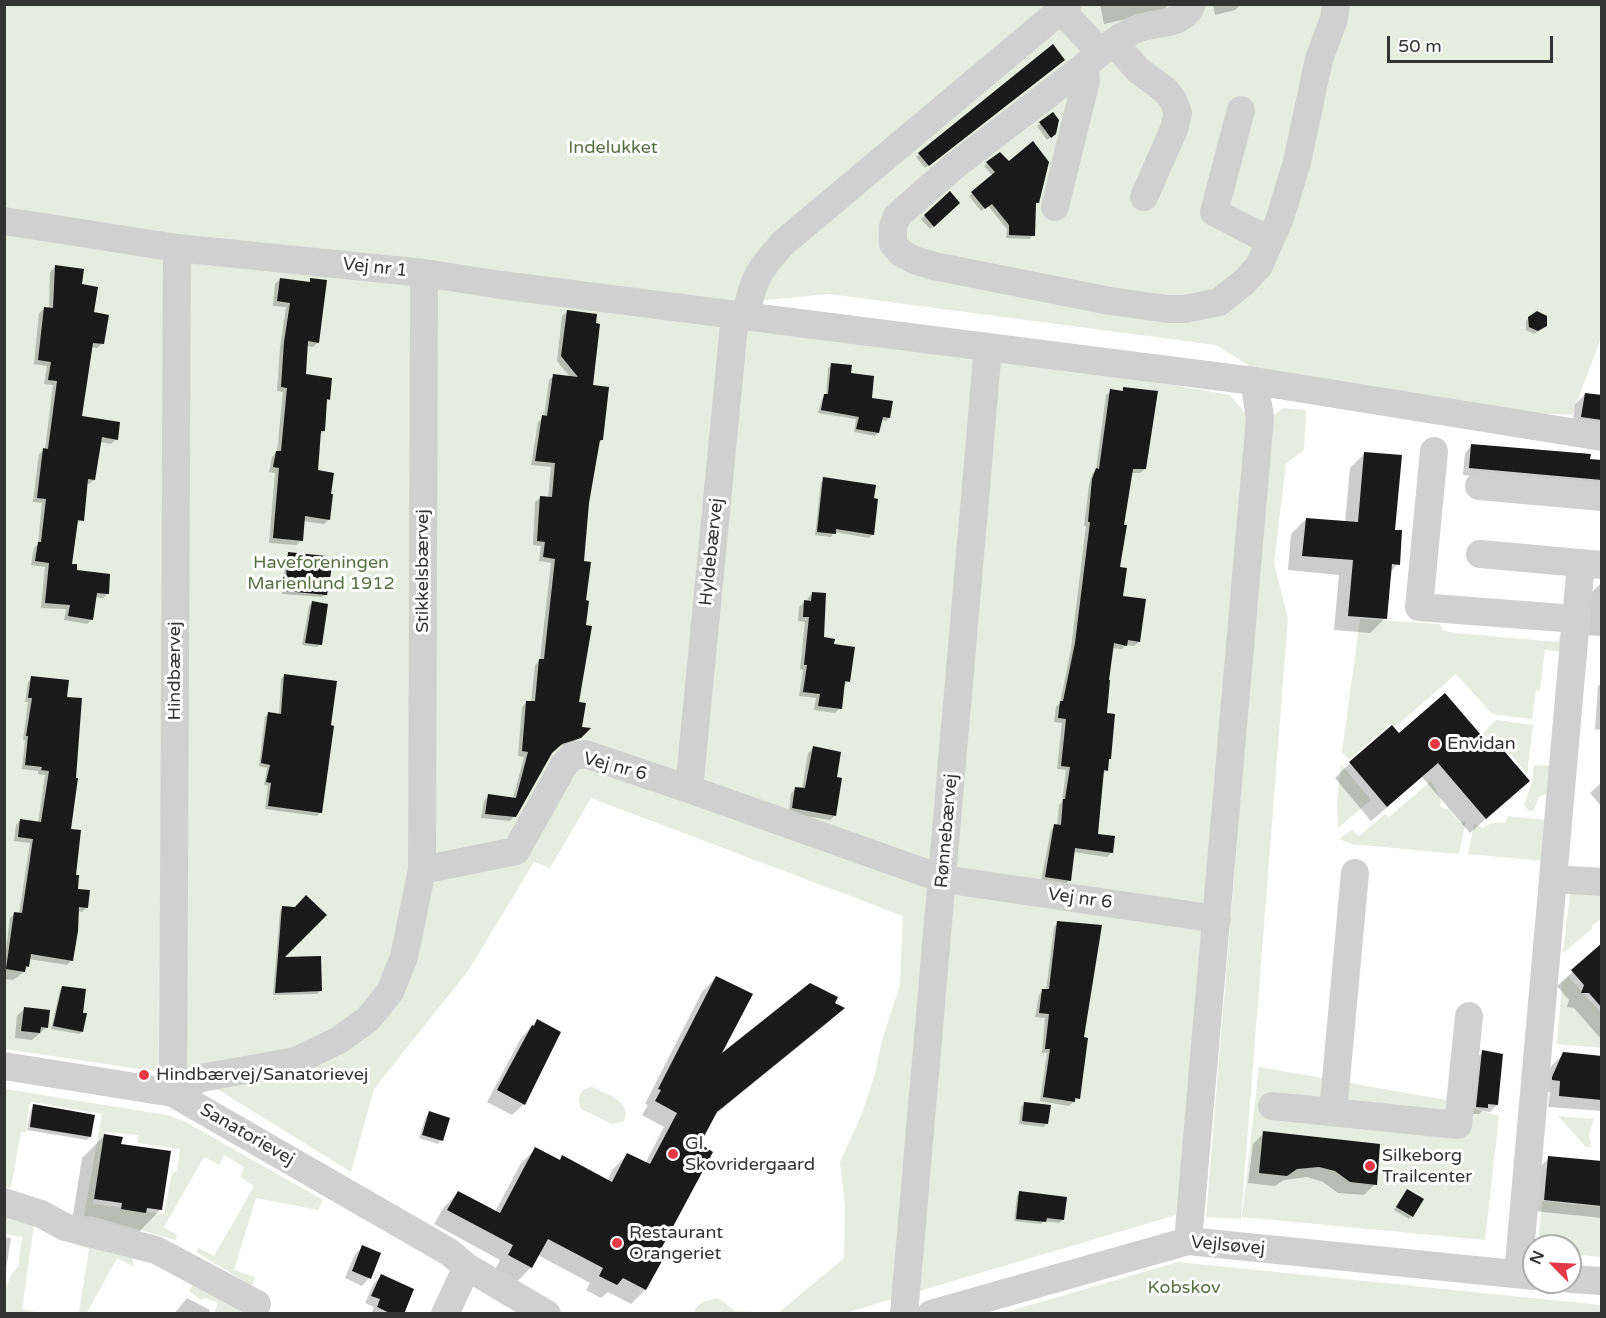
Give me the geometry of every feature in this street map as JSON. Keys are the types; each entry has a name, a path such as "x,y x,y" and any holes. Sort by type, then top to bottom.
{"street":[{"path":"1192,4 1189,13 1178,19 1136,29 1099,54 953,167 897,216 892,235 893,244 901,253 914,260 934,266 1098,298 1168,309 1185,309 1219,302 1243,284 1259,266 1280,218 1298,162 1319,59 1334,19 1336,4"},
{"path":"1065,8 1099,54 1138,70 1165,90 1173,100 1178,113 1174,129 1144,197"},
{"name":"Hyldebærvej","path":"689,789 740,316 756,277 783,243 1065,8"},
{"path":"1055,207 1086,80 1099,54"},
{"path":"1241,110 1214,212 1270,241"},
{"name":"Vej nr 1","path":"4,221 177,248 424,273 501,285 1254,381 1602,437"},
{"name":"Hindbærvej","path":"173,1093 177,248"},
{"name":"Stikkelsbærvej","path":"422,870 424,273"},
{"name":"Rønnebærvej","path":"904,1314 988,348"},
{"path":"1188,1241 1260,417 1254,381"},
{"path":"1434,451 1419,606 1576,619"},
{"path":"1479,486 1602,496"},
{"path":"1480,554 1591,564 1576,619 1554,879 1529,1234"},
{"name":"Vej nr 6","path":"422,870 516,851 564,765 573,756 585,754 943,879 1217,919"},
{"path":"173,1093 201,1078 297,1061 339,1040 368,1019 390,992 404,957 422,870"},
{"path":"1333,1112 1355,873"},
{"path":"1554,879 1602,882"},
{"path":"1272,1106 1458,1125 1469,1016"},
{"name":"Sanatorievej","path":"4,1066 173,1093 449,1252 467,1267 547,1314"},
{"path":"4,1202 40,1214 65,1227 156,1250 256,1304"},
{"name":"Vejlsøvej","path":"931,1314 1188,1241 1522,1275"},
{"path":"445,1314 467,1267"},
{"path":"1582,1280 1602,1281"}],"green space":[{"name":"Haveforeningen Marienlund 1912","path":"5,5 1601,5 1601,338 1572,415 1472,409 1270,379 1216,345 829,294 712,305 1230,395 1253,422 1176,1215 845,1313 778,1313 844,1258 845,1206 840,1162 861,1116 900,985 903,916 591,798 550,868 534,862 468,971 374,1089 351,1172 209,1084 173,1074 5,1049"},
{"path":"1283,408 1306,410 1304,450 1286,464 1274,563 1288,618 1241,1219 1206,1217 1272,417"},
{"path":"1360,619 1440,624 1442,630 1454,633 1558,642 1560,634 1565,634 1562,652 1545,650 1540,690 1536,691 1532,719 1492,714 1456,674 1395,727 1391,724 1349,760 1342,752"},
{"path":"1496,720 1533,725 1527,774 1495,735 1488,740 1483,733"},
{"path":"1341,764 1371,800 1338,828 1337,802"},
{"path":"1534,765 1553,766 1551,792 1539,797 1534,810 1529,811 1524,805 1532,782"},
{"path":"1431,781 1441,800 1440,805 1449,809 1460,823 1466,821 1459,854 1351,844 1339,839 1352,830 1359,836 1385,814 1389,817"},
{"path":"1508,816 1546,820 1544,861 1468,854 1474,824 1483,828 1494,823 1505,823"},
{"path":"1601,891 1601,919 1563,953 1570,893"},
{"path":"1568,976 1601,1013 1601,1048 1557,1044 1562,983"},
{"name":"Silkeborg Trailcenter","path":"1259,1067 1441,1099 1499,1116 1485,1240 1242,1217"},
{"path":"592,1087 622,1103 626,1114 624,1121 612,1124 581,1109 580,1095 584,1090"},
{"path":"5,1089 167,1115 184,1121 323,1200 318,1210 256,1198 234,1270 255,1277 252,1286 196,1252 199,1248 214,1256 254,1186 240,1177 244,1167 224,1155 219,1165 204,1157 164,1227 177,1235 176,1240 84,1216 102,1114 32,1102 29,1105 26,1132 21,1132 11,1188 5,1187","holes":["105,1132 138,1135 137,1143 180,1149 177,1171 172,1173 164,1214 93,1204"]},
{"path":"1558,1116 1594,1119 1589,1134 1591,1147 1586,1147"},
{"path":"1542,1201 1601,1207 1601,1257 1582,1255 1582,1234 1539,1234"},
{"path":"5,1215 34,1225 22,1309 40,1313 5,1313 4,1292 11,1275 18,1267 22,1237 5,1234"},
{"path":"74,1241 132,1255 134,1267 117,1258 87,1313 79,1313 89,1249 74,1244"},
{"name":"Kobskov","path":"1178,1262 1601,1305 1601,1313 1003,1313"},
{"path":"195,1281 248,1313 214,1313 218,1303 205,1298 201,1300 189,1291"},
{"path":"718,1298 735,1311 778,1313 695,1313 695,1309 702,1302"}],"building":[{"path":"1053,44 1065,60 929,166 918,153"},
{"path":"1053,112 1059,120 1056,134 1051,138 1039,122"},
{"path":"1033,141 1049,162 1039,203 1036,203 1035,236 1009,235 1009,225 992,204 985,209 971,192 995,172 986,162 1000,152 1009,161"},
{"path":"950,191 960,203 934,227 924,215"},
{"path":"55,265 84,269 82,284 98,287 94,312 109,315 104,344 93,343 82,416 120,422 118,440 102,437 95,480 88,479 84,521 78,520 72,564 77,564 77,570 110,574 109,594 97,593 93,620 68,616 70,605 45,603 49,563 35,561 38,542 41,542 46,499 37,498 43,448 48,449 57,381 48,380 51,362 38,360 44,307 53,308"},
{"path":"280,278 310,282 310,278 327,280 319,343 308,341 306,374 332,378 330,400 327,399 325,431 321,431 318,470 334,473 331,494 333,494 330,520 305,516 303,541 273,538 279,468 273,467 276,451 281,451 287,388 281,387 284,342 290,303 277,301"},
{"path":"567,310 597,314 596,323 600,324 593,385 609,387 603,440 600,440 589,503 584,561 591,562 586,600 589,601 586,625 592,626 579,702 586,703 582,727 591,728 581,738 562,744 552,753 516,817 485,814 488,794 516,798 528,752 522,751 526,701 535,701 539,659 544,659 555,559 543,557 545,542 537,541 540,496 552,497 555,463 535,461 542,415 547,416 553,374 578,377 561,356"},
{"path":"1537,311 1547,316 1547,326 1538,331 1529,327 1528,317"},
{"path":"831,363 852,365 851,373 874,376 872,398 893,401 890,418 883,417 879,433 856,429 859,417 821,410 824,394 828,394"},
{"path":"1123,387 1158,391 1146,469 1133,469 1120,567 1127,568 1123,596 1146,599 1140,642 1128,640 1127,646 1114,643 1109,680 1107,713 1115,714 1111,759 1109,759 1108,771 1104,770 1098,834 1115,836 1113,853 1075,848 1071,881 1045,877 1054,824 1061,825 1063,799 1065,799 1070,767 1061,766 1066,719 1058,718 1060,701 1063,701 1075,643 1090,522 1088,522 1092,479 1096,468 1099,469 1110,389 1123,391"},
{"path":"1585,393 1602,395 1602,420 1581,417"},
{"path":"1471,444 1591,454 1590,459 1602,460 1602,480 1469,468"},
{"path":"1364,452 1402,455 1395,530 1402,530 1400,565 1392,564 1387,619 1348,616 1353,560 1302,556 1306,518 1358,522"},
{"path":"823,477 876,485 874,498 878,499 874,535 836,529 836,534 817,532"},
{"path":"288,552 326,556 326,560 333,561 327,595 285,591"},
{"path":"812,592 826,593 824,637 835,639 834,644 855,647 850,682 845,681 842,709 818,706 820,694 803,692 807,665 804,665 809,617 803,617 804,600 811,601"},
{"path":"312,601 328,604 322,645 305,643"},
{"path":"284,674 337,681 331,725 334,726 322,813 268,806 271,783 266,782 270,765 261,763 268,712 281,714"},
{"path":"31,676 69,680 67,697 82,698 76,778 78,778 71,829 81,830 76,875 79,875 78,889 90,890 88,908 79,907 73,961 31,954 29,967 26,966 25,972 6,969 14,912 22,913 33,839 18,837 20,819 41,822 49,771 41,770 42,767 25,765 28,736 26,736 32,698 28,698"},
{"path":"1445,693 1487,742 1493,738 1530,781 1486,819 1438,763 1387,807 1349,762 1392,725 1399,733"},
{"path":"813,746 841,752 837,777 842,778 836,816 792,808 795,787 805,788"},
{"path":"306,895 327,915 285,957 321,956 322,991 275,993 282,906 295,907"},
{"path":"1057,921 1102,925 1084,1037 1088,1038 1080,1099 1075,1098 1075,1102 1043,1097 1050,1049 1045,1049 1049,1014 1039,1013 1042,989 1049,989"},
{"path":"1602,943 1602,1008 1589,993 1581,993 1584,985 1571,970"},
{"path":"716,976 753,994 722,1053 810,983 838,997 835,1003 845,1008 717,1112 700,1144 713,1152 661,1249 667,1252 646,1290 623,1278 617,1285 599,1276 603,1268 548,1239 532,1268 508,1255 513,1245 447,1210 458,1191 500,1213 535,1147 560,1160 562,1155 612,1182 627,1153 650,1164 677,1113 655,1101 661,1090 658,1089"},
{"path":"62,986 86,989 83,1013 87,1013 83,1032 53,1026"},
{"path":"24,1007 50,1010 48,1028 41,1027 40,1033 21,1031"},
{"path":"537,1019 561,1032 525,1105 497,1090"},
{"path":"1482,1050 1503,1054 1498,1105 1488,1104 1488,1108 1476,1107"},
{"path":"1563,1052 1602,1056 1602,1100 1559,1096 1560,1081 1552,1080 1552,1077"},
{"path":"1024,1102 1051,1105 1048,1124 1022,1121"},
{"path":"33,1104 95,1115 91,1137 30,1127"},
{"path":"429,1111 450,1118 443,1141 422,1135"},
{"name":"Silkeborg Trailcenter","path":"1263,1131 1380,1144 1377,1185 1350,1182 1335,1171 1319,1167 1297,1169 1287,1176 1259,1173"},
{"path":"104,1134 123,1137 121,1144 171,1151 162,1210 147,1208 146,1213 121,1209 122,1203 94,1199"},
{"path":"1548,1156 1602,1161 1602,1206 1544,1200"},
{"path":"1407,1189 1424,1199 1413,1217 1396,1207"},
{"path":"1019,1191 1067,1197 1064,1220 1047,1218 1046,1222 1016,1219"},
{"path":"362,1245 381,1253 371,1279 352,1271"},
{"path":"381,1274 414,1289 404,1314 392,1314 377,1307 380,1299 371,1296"}],"place":[{"name":"Envidan","path":"1435,744"},
{"name":"Hindbærvej/Sanatorievej","path":"144,1075"},
{"name":"Gl. Skovridergaard","path":"673,1154"},
{"name":"Silkeborg Trailcenter","path":"1370,1166"},
{"name":"Restaurant Orangeriet","path":"617,1243"}],"park label":[{"name":"Indelukket","path":"613,148"}]}
